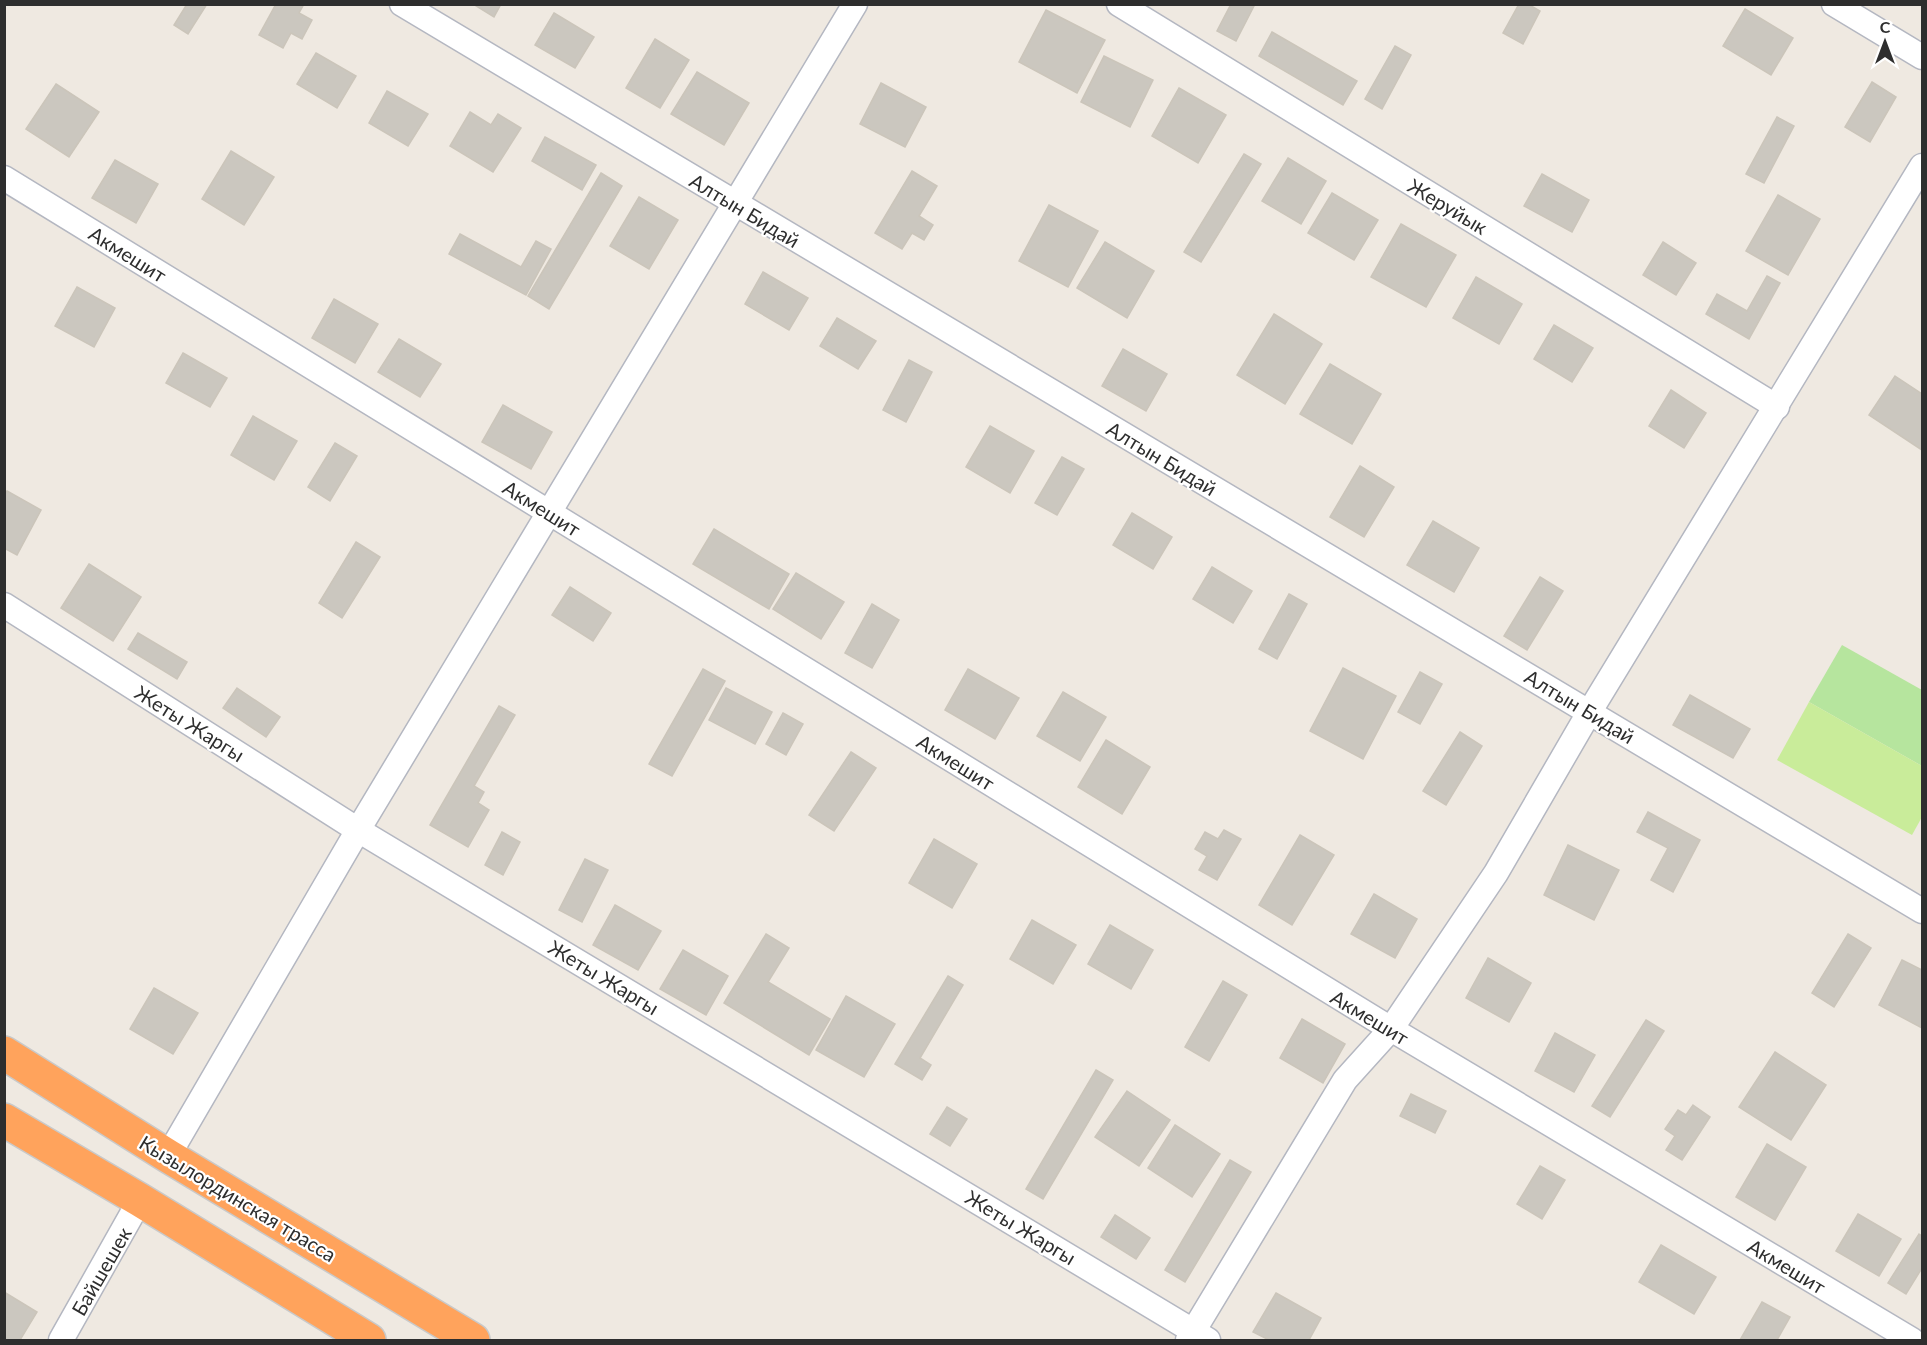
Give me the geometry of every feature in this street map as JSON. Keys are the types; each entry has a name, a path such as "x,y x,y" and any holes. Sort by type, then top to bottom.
{"highway":[{"name":"Кызылординская трасса","path":"4,1053 168,1156 473,1341"},
{"path":"4,1120 140,1200 369,1341"},
{"path":"140,1200 168,1156"}],"street":[{"name":"Алтын Бидай","path":"402,4 1923,911"},
{"path":"168,1156 358,830 855,4"},
{"name":"Жеруйык","path":"1119,4 1777,407"},
{"path":"1834,4 1923,57"},
{"path":"1197,1337 1345,1080 1391,1029 1496,873 1590,711 1923,166"},
{"name":"Акмешит","path":"4,178 1391,1029 1912,1341"},
{"name":"Жеты Жаргы","path":"4,605 358,830 1197,1337"},
{"name":"Байшешек","path":"61,1341 140,1200"}],"green space":[{"path":"1842,645 1922,690 1922,766 1809,702"},
{"path":"1809,702 1922,766 1922,817 1912,835 1777,760"}],"building":[{"path":"187,4 207,4 188,34 174,25"},
{"path":"276,4 304,4 299,13 312,20 302,39 291,33 283,48 259,35"},
{"path":"473,4 501,4 494,17"},
{"path":"1231,4 1255,4 1236,41 1217,31"},
{"path":"1519,4 1528,4 1540,11 1523,44 1503,33"},
{"path":"1745,9 1793,38 1771,75 1723,46"},
{"path":"1046,10 1105,40 1077,93 1019,62"},
{"path":"554,13 594,37 575,68 535,45"},
{"path":"1272,32 1357,81 1343,105 1259,56"},
{"path":"655,39 689,60 660,108 626,88"},
{"path":"1395,46 1411,55 1382,109 1365,99"},
{"path":"316,53 356,76 337,108 297,84"},
{"path":"1104,56 1153,80 1130,127 1081,102"},
{"path":"697,72 749,103 724,145 671,114"},
{"path":"1872,82 1896,97 1870,142 1845,127"},
{"path":"881,83 926,107 905,147 860,124"},
{"path":"56,84 99,112 69,157 26,129"},
{"path":"1179,88 1226,115 1198,163 1152,136"},
{"path":"387,91 428,114 408,146 369,123"},
{"path":"470,112 491,125 498,114 521,128 493,172 450,146"},
{"path":"1777,117 1794,126 1764,183 1746,174"},
{"path":"545,137 596,165 582,190 532,161"},
{"path":"231,151 274,177 244,225 202,199"},
{"path":"1244,154 1261,164 1201,262 1184,252"},
{"path":"1288,158 1326,181 1301,224 1262,201"},
{"path":"115,160 158,184 136,223 92,198"},
{"path":"912,171 937,186 919,216 933,225 924,240 912,233 902,249 875,233"},
{"path":"601,173 622,186 549,309 528,296"},
{"path":"1542,174 1589,200 1572,232 1524,206"},
{"path":"1332,193 1378,220 1354,260 1308,233"},
{"path":"1778,195 1820,219 1788,275 1746,251"},
{"path":"639,197 678,220 649,269 610,246"},
{"path":"1049,205 1098,231 1068,287 1019,261"},
{"path":"1401,224 1456,255 1426,307 1371,277"},
{"path":"460,234 521,267 536,241 551,249 526,295 449,254"},
{"path":"1105,242 1154,271 1127,318 1077,288"},
{"path":"1663,242 1696,263 1676,295 1643,275"},
{"path":"763,272 808,298 789,330 745,304"},
{"path":"1767,276 1780,283 1749,339 1706,314 1717,294 1747,311"},
{"path":"1476,277 1522,304 1499,344 1453,318"},
{"path":"77,287 115,308 94,347 55,326"},
{"path":"334,299 378,324 355,363 312,338"},
{"path":"1274,314 1322,344 1285,404 1237,375"},
{"path":"837,318 876,341 858,369 820,346"},
{"path":"1554,325 1593,348 1572,382 1534,359"},
{"path":"399,339 441,364 420,397 378,372"},
{"path":"1123,349 1167,374 1146,411 1102,386"},
{"path":"183,353 227,378 210,407 166,383"},
{"path":"909,360 932,372 906,422 883,410"},
{"path":"1330,364 1381,394 1352,444 1300,414"},
{"path":"1895,376 1922,394 1922,450 1869,415"},
{"path":"1671,390 1706,413 1684,448 1649,426"},
{"path":"503,405 552,432 531,469 482,442"},
{"path":"253,416 297,441 274,480 231,455"},
{"path":"990,426 1034,451 1010,493 966,467"},
{"path":"335,443 357,456 330,501 308,487"},
{"path":"1062,457 1084,469 1057,515 1035,503"},
{"path":"1360,466 1394,487 1364,537 1330,517"},
{"path":"7,491 41,510 17,555 4,548 4,495"},
{"path":"1132,513 1172,537 1153,569 1113,545"},
{"path":"1433,521 1479,548 1454,592 1407,565"},
{"path":"714,529 789,574 769,609 693,564"},
{"path":"356,542 380,557 342,618 319,603"},
{"path":"89,564 141,597 113,641 61,608"},
{"path":"1212,567 1252,591 1233,623 1193,599"},
{"path":"796,573 844,602 821,639 773,609"},
{"path":"1540,577 1563,591 1527,650 1504,636"},
{"path":"570,587 611,613 593,641 552,615"},
{"path":"1289,594 1307,604 1277,659 1259,649"},
{"path":"872,604 899,620 872,668 845,653"},
{"path":"138,633 187,662 177,679 128,649"},
{"path":"1343,668 1396,696 1363,759 1310,731"},
{"path":"703,669 725,681 672,776 649,764"},
{"path":"968,669 1019,698 995,739 945,710"},
{"path":"1420,672 1442,684 1420,724 1398,712"},
{"path":"237,688 280,717 266,737 223,708"},
{"path":"726,688 772,712 755,744 709,720"},
{"path":"1063,692 1106,717 1080,761 1037,736"},
{"path":"1690,695 1750,729 1733,758 1673,725"},
{"path":"499,706 515,715 474,786 484,792 478,803 489,810 468,847 430,825"},
{"path":"783,713 803,724 786,755 766,744"},
{"path":"1460,732 1482,746 1446,805 1423,791"},
{"path":"1106,740 1150,767 1122,814 1078,787"},
{"path":"851,752 876,768 834,831 809,815"},
{"path":"1648,812 1700,840 1673,892 1651,880 1668,848 1637,832"},
{"path":"1224,830 1241,839 1217,880 1199,870 1207,856 1195,849 1205,832 1218,839"},
{"path":"502,832 520,842 503,875 485,865"},
{"path":"1300,835 1334,855 1292,925 1259,905"},
{"path":"934,839 977,864 952,908 909,883"},
{"path":"1568,845 1619,870 1594,920 1544,895"},
{"path":"585,859 608,870 582,922 559,910"},
{"path":"1374,894 1417,919 1395,958 1351,934"},
{"path":"615,905 661,931 638,970 593,945"},
{"path":"1032,920 1076,945 1053,984 1010,959"},
{"path":"1110,925 1153,950 1131,989 1088,964"},
{"path":"766,934 789,948 768,982 830,1019 809,1055 724,1003"},
{"path":"1848,934 1871,948 1834,1007 1812,993"},
{"path":"683,950 728,976 706,1015 660,989"},
{"path":"1488,958 1531,983 1509,1022 1466,998"},
{"path":"1902,960 1922,970 1922,1028 1879,1005"},
{"path":"948,976 963,985 920,1058 931,1065 922,1080 895,1064"},
{"path":"1223,981 1247,995 1209,1061 1185,1047"},
{"path":"154,988 198,1013 173,1054 130,1029"},
{"path":"846,996 895,1024 864,1077 816,1050"},
{"path":"1302,1019 1345,1044 1323,1083 1280,1058"},
{"path":"1646,1020 1664,1031 1610,1117 1592,1106"},
{"path":"1555,1033 1595,1055 1574,1092 1535,1071"},
{"path":"1775,1052 1826,1085 1791,1140 1739,1107"},
{"path":"1096,1070 1113,1080 1043,1199 1026,1189"},
{"path":"1127,1091 1170,1120 1139,1166 1095,1137"},
{"path":"1411,1094 1446,1111 1435,1133 1400,1116"},
{"path":"1693,1105 1710,1117 1682,1160 1666,1150 1675,1136 1665,1129 1678,1110 1686,1115"},
{"path":"947,1107 967,1119 950,1146 930,1134"},
{"path":"1175,1125 1220,1154 1192,1197 1148,1168"},
{"path":"1767,1144 1806,1167 1775,1220 1736,1197"},
{"path":"1230,1160 1251,1172 1185,1282 1165,1270"},
{"path":"1540,1166 1565,1180 1542,1219 1517,1204"},
{"path":"1858,1214 1901,1239 1879,1276 1836,1251"},
{"path":"1115,1215 1150,1238 1136,1259 1101,1237"},
{"path":"1919,1234 1922,1236 1922,1268 1906,1294 1888,1283"},
{"path":"1661,1245 1716,1277 1694,1314 1639,1282"},
{"path":"4,1292 37,1312 20,1340 4,1340"},
{"path":"1276,1293 1321,1318 1309,1340 1269,1340 1253,1332"},
{"path":"1762,1302 1790,1317 1777,1340 1740,1340"}]}
